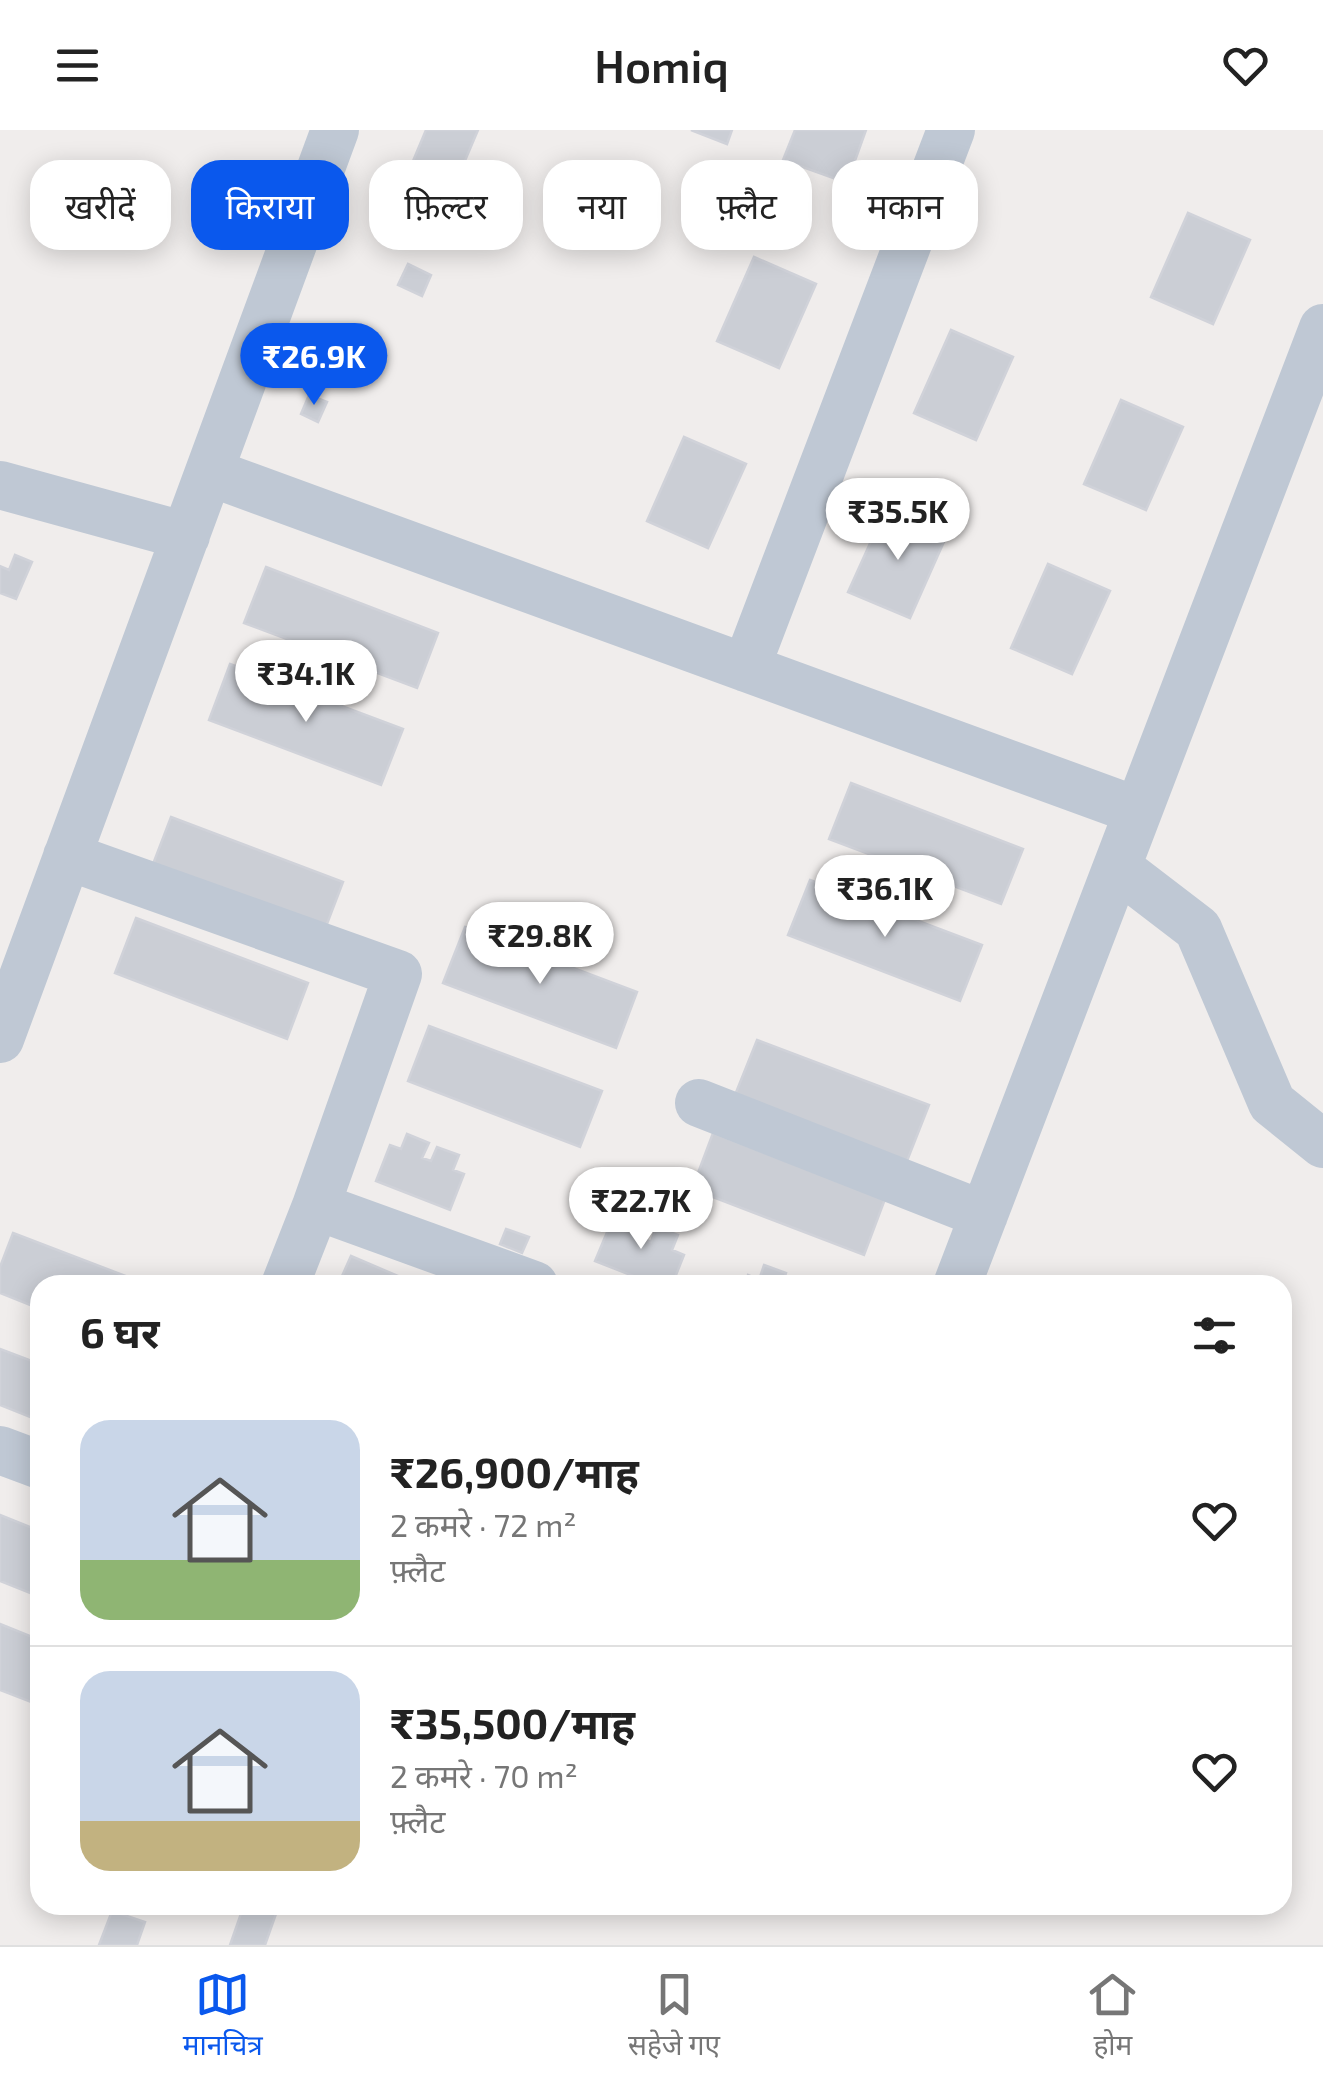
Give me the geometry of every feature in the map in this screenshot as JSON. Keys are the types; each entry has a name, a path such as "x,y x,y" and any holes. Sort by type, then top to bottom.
{"street":[{"path":"0,1039 336,130"},
{"path":"746,668 951,130"},
{"path":"961,1275 1323,328"},
{"path":"209,472 1138,812"},
{"path":"0,485 186,536"},
{"path":"68,856 398,974 288,1275"},
{"path":"1117,866 1198,929 1272,1103 1323,1144"},
{"path":"699,1104 984,1215"},
{"path":"316,1206 506,1275"},
{"path":"0,1450 30,1461"}],"building":[{"path":"426,130 478,130 465,160 413,160"},
{"path":"691,130 732,130 727,144"},
{"path":"795,130 866,130 855,160 832,160 832,178 812,170 812,160 783,160"},
{"path":"1188,213 1250,240 1213,324 1151,297"},
{"path":"754,257 816,284 779,368 717,341"},
{"path":"408,264 431,275 422,296 398,285"},
{"path":"951,330 1013,357 976,440 914,413"},
{"path":"309,395 327,402 318,422 301,414"},
{"path":"1121,400 1183,427 1146,510 1084,484"},
{"path":"684,437 746,464 708,548 647,521"},
{"path":"886,508 947,535 910,618 848,592"},
{"path":"15,555 32,562 16,599 0,593 0,566 9,570"},
{"path":"1048,564 1110,591 1072,674 1011,648"},
{"path":"266,567 438,633 417,688 244,623"},
{"path":"230,664 403,729 381,785 209,720"},
{"path":"851,783 1023,849 1001,904 829,839"},
{"path":"171,817 343,882 322,937 150,872"},
{"path":"810,880 982,945 960,1001 788,935"},
{"path":"136,918 308,983 287,1039 115,973"},
{"path":"465,927 637,992 616,1048 443,983"},
{"path":"429,1026 602,1091 580,1147 408,1081"},
{"path":"757,1040 929,1105 907,1161 735,1095"},
{"path":"713,1133 885,1199 864,1255 692,1189"},
{"path":"407,1134 429,1143 422,1158 431,1161 437,1147 459,1155 453,1170 464,1174 450,1210 376,1181 390,1145 401,1149"},
{"path":"626,1214 648,1223 642,1238 651,1242 656,1227 678,1235 672,1250 684,1255 676,1275 631,1275 595,1261 610,1225 620,1229"},
{"path":"506,1229 529,1237 522,1253 500,1244"},
{"path":"13,1233 123,1275 30,1275 30,1305 0,1293 0,1267"},
{"path":"351,1256 396,1275 342,1275"},
{"path":"764,1265 786,1273 785,1275 761,1275"},
{"path":"0,1349 30,1360 30,1417 0,1405"},
{"path":"0,1515 30,1527 30,1593 0,1581"},
{"path":"0,1624 30,1636 30,1702 0,1690"},
{"path":"110,1915 145,1922 137,1945 99,1945"},
{"path":"240,1915 276,1915 265,1945 230,1945"}]}
